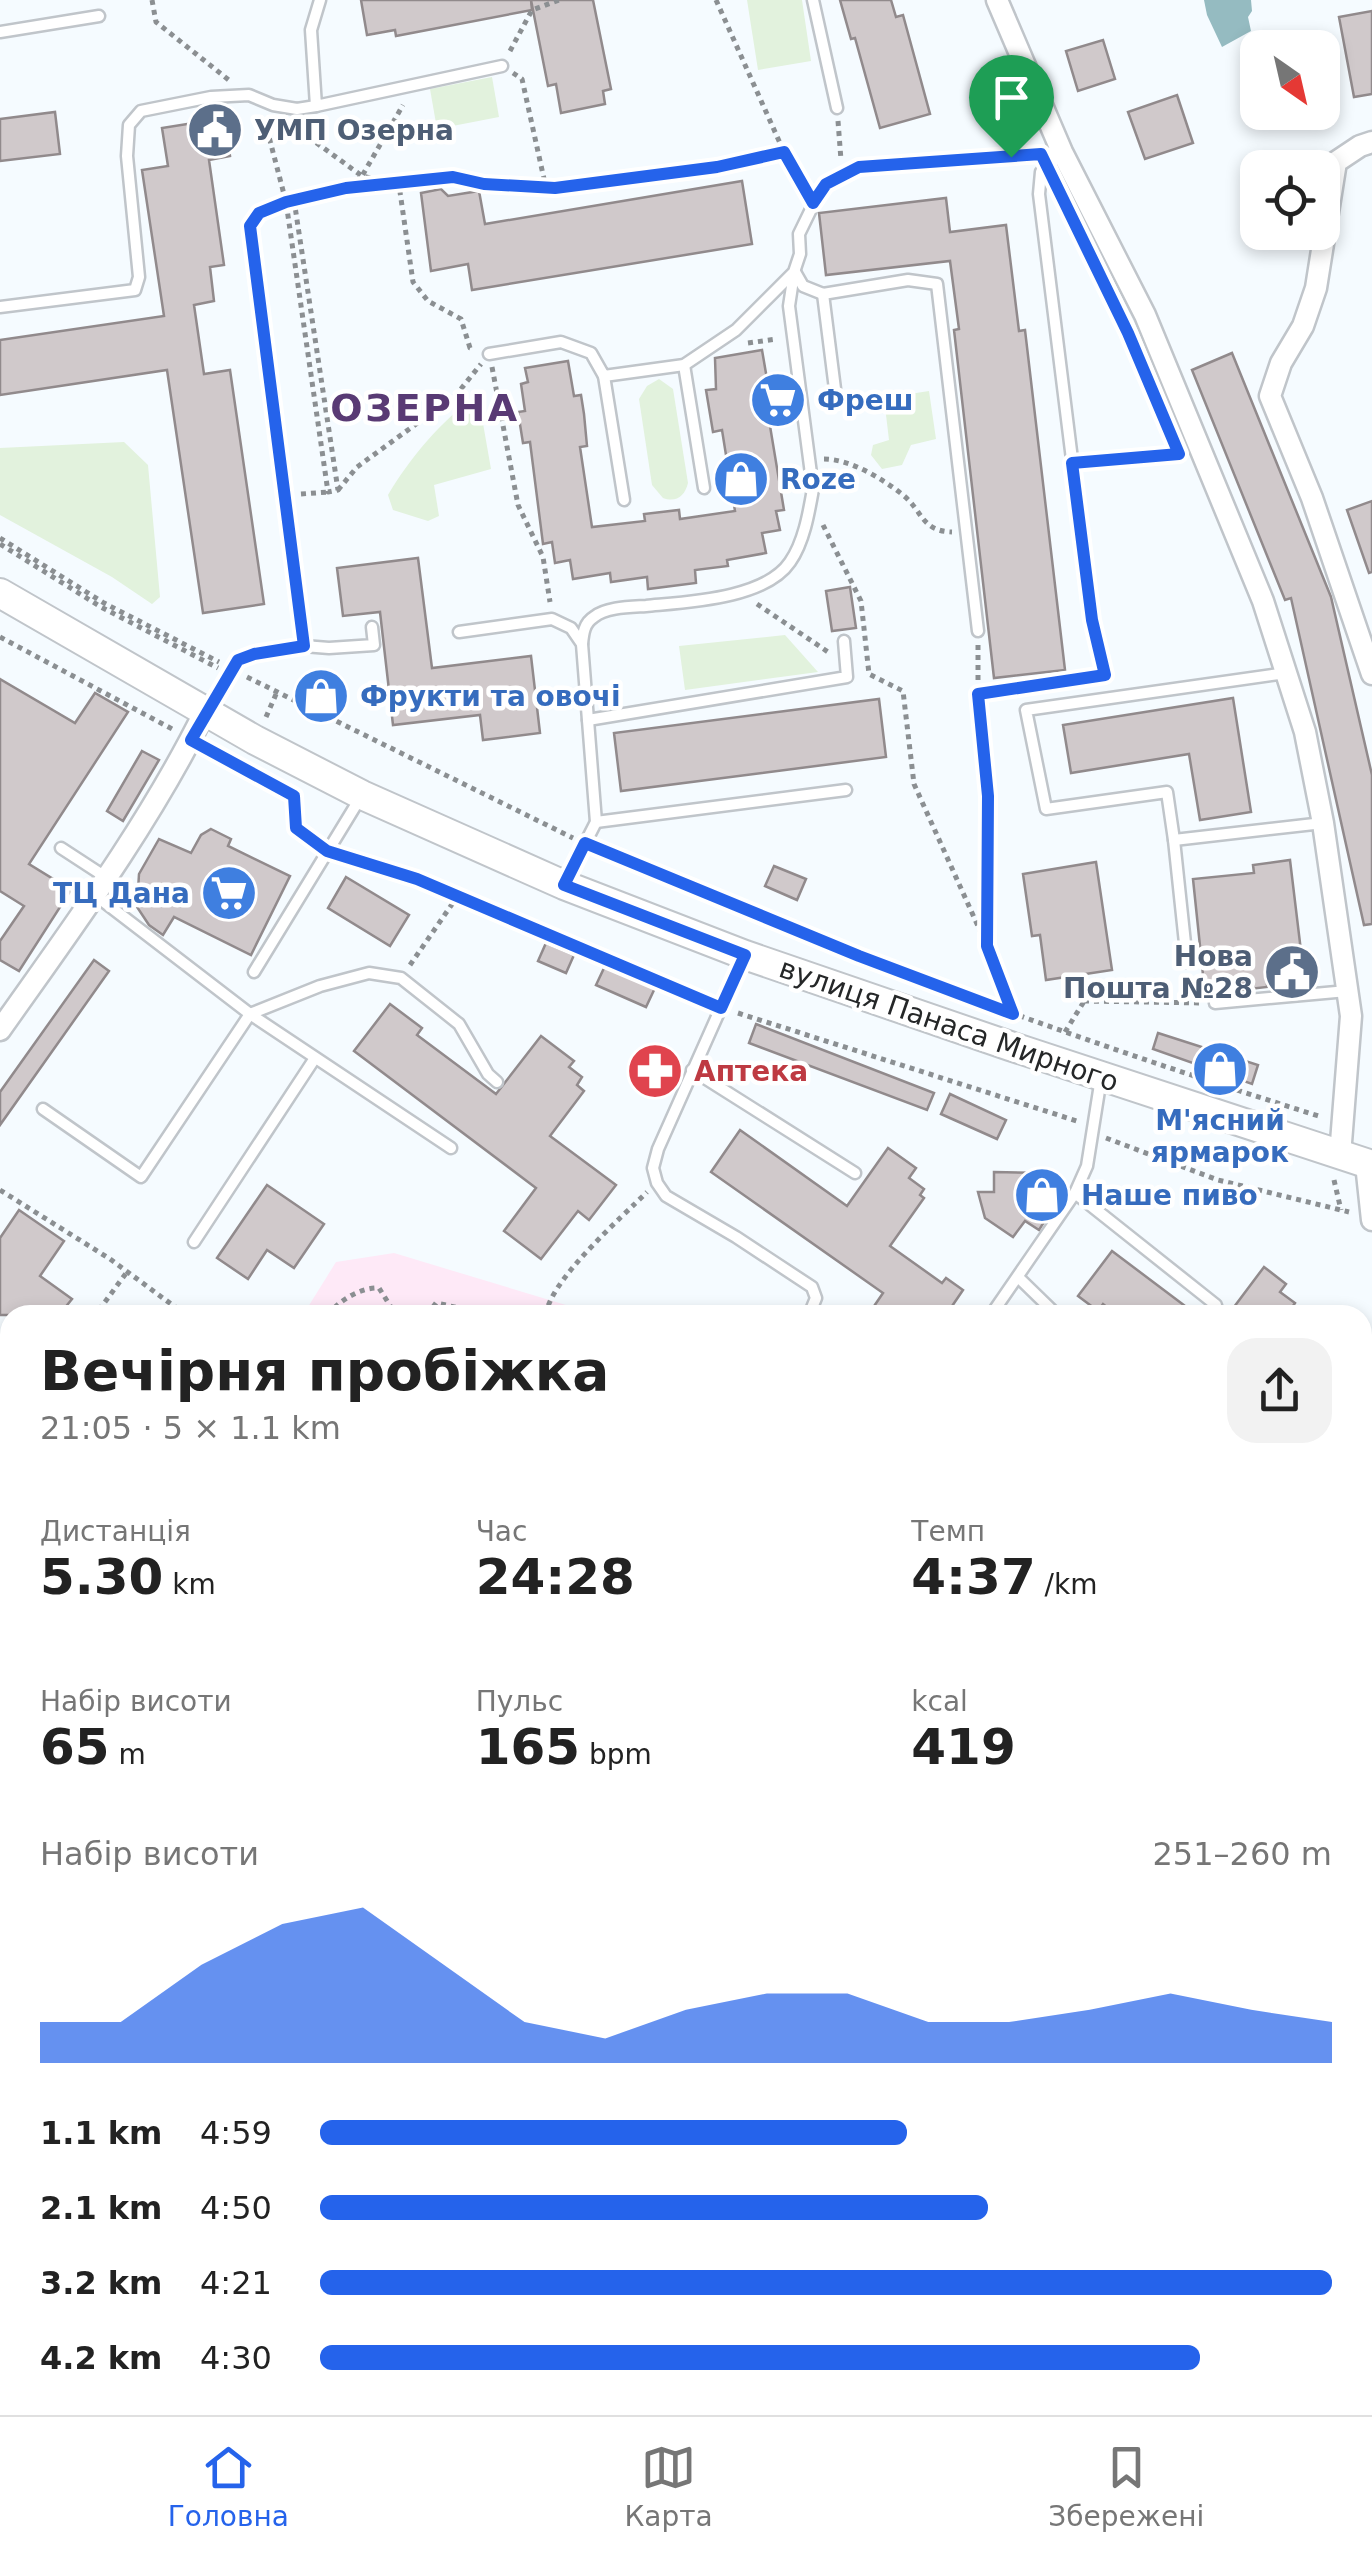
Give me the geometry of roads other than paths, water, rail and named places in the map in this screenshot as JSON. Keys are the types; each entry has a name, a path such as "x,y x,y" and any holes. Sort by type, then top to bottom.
{"main road":[{"name":"вулиця Панаса Мирного","path":"0,593 204,713 362,794 564,885 745,955 1359,1161"}],"street":[{"path":"997,0 1062,152 1145,315 1263,601 1305,732 1348,991 1350,1043 1343,1123 1359,1161 1363,1216"},
{"path":"1372,142 1336,162 1316,288 1270,396 1312,498 1372,674"},
{"path":"0,1030 101,886 204,713"}],"lane":[{"path":"316,106 311,30 320,0"},
{"path":"813,0 837,108"},
{"path":"0,32 98,16"},
{"path":"0,307 134,290 139,278 127,156 129,125 142,110 210,97 249,96 285,108 316,106 502,66"},
{"path":"564,885 596,822 584,629 594,616 624,608 704,601 771,579 790,563 808,515 813,489 789,306 800,254 800,234 813,203 826,184 859,167 1062,152"},
{"path":"1062,152 1041,172 1038,194 1092,620"},
{"path":"250,226 304,646"},
{"path":"794,272 804,286 823,294 908,280 937,284 978,631"},
{"path":"604,376 684,366 736,330 794,272"},
{"path":"823,294 835,390"},
{"path":"490,354 561,342 591,353 604,376 624,500"},
{"path":"684,366 704,488"},
{"path":"459,632 552,620 571,628 582,644"},
{"path":"204,713 238,660 304,646 374,645 372,627"},
{"path":"588,720 848,677 844,641"},
{"path":"1187,962 1167,792 1046,808 1026,710 1286,673"},
{"path":"596,822 846,790"},
{"path":"254,972 362,794"},
{"path":"1174,840 1322,823"},
{"path":"62,848 250,1014 451,1148"},
{"path":"745,955 692,1070 653,1168 656,1183 666,1196 812,1288 816,1298 814,1305"},
{"path":"42,1109 141,1177 250,1014 320,986 369,973 401,978 460,1024 488,1074 498,1082"},
{"path":"1215,1003 1348,991"},
{"path":"194,1242 315,1058"},
{"path":"692,1070 854,1174"},
{"path":"999,1305 1074,1193 1087,1166 1101,1077"},
{"path":"1074,1193 1216,1305"},
{"path":"1019,1278 1047,1305"}],"water":[{"path":"1204,0 1251,0 1251,30 1240,30 1240,37 1222,47"}],"place":[{"name":"УМП Озерна","path":"215,130"},
{"name":"Фреш","path":"778,400"},
{"name":"Roze","path":"741,479"},
{"name":"Фрукти та овочі","path":"321,696"},
{"name":"ТЦ Дана","path":"229,893"},
{"name":"Нова Пошта №28","path":"1292,972"},
{"name":"М'ясний ярмарок","path":"1220,1069"},
{"name":"Аптека","path":"655,1071"},
{"name":"Наше пиво","path":"1042,1195"}],"district":[{"name":"ОЗЕРНА","path":"425,408"}]}
